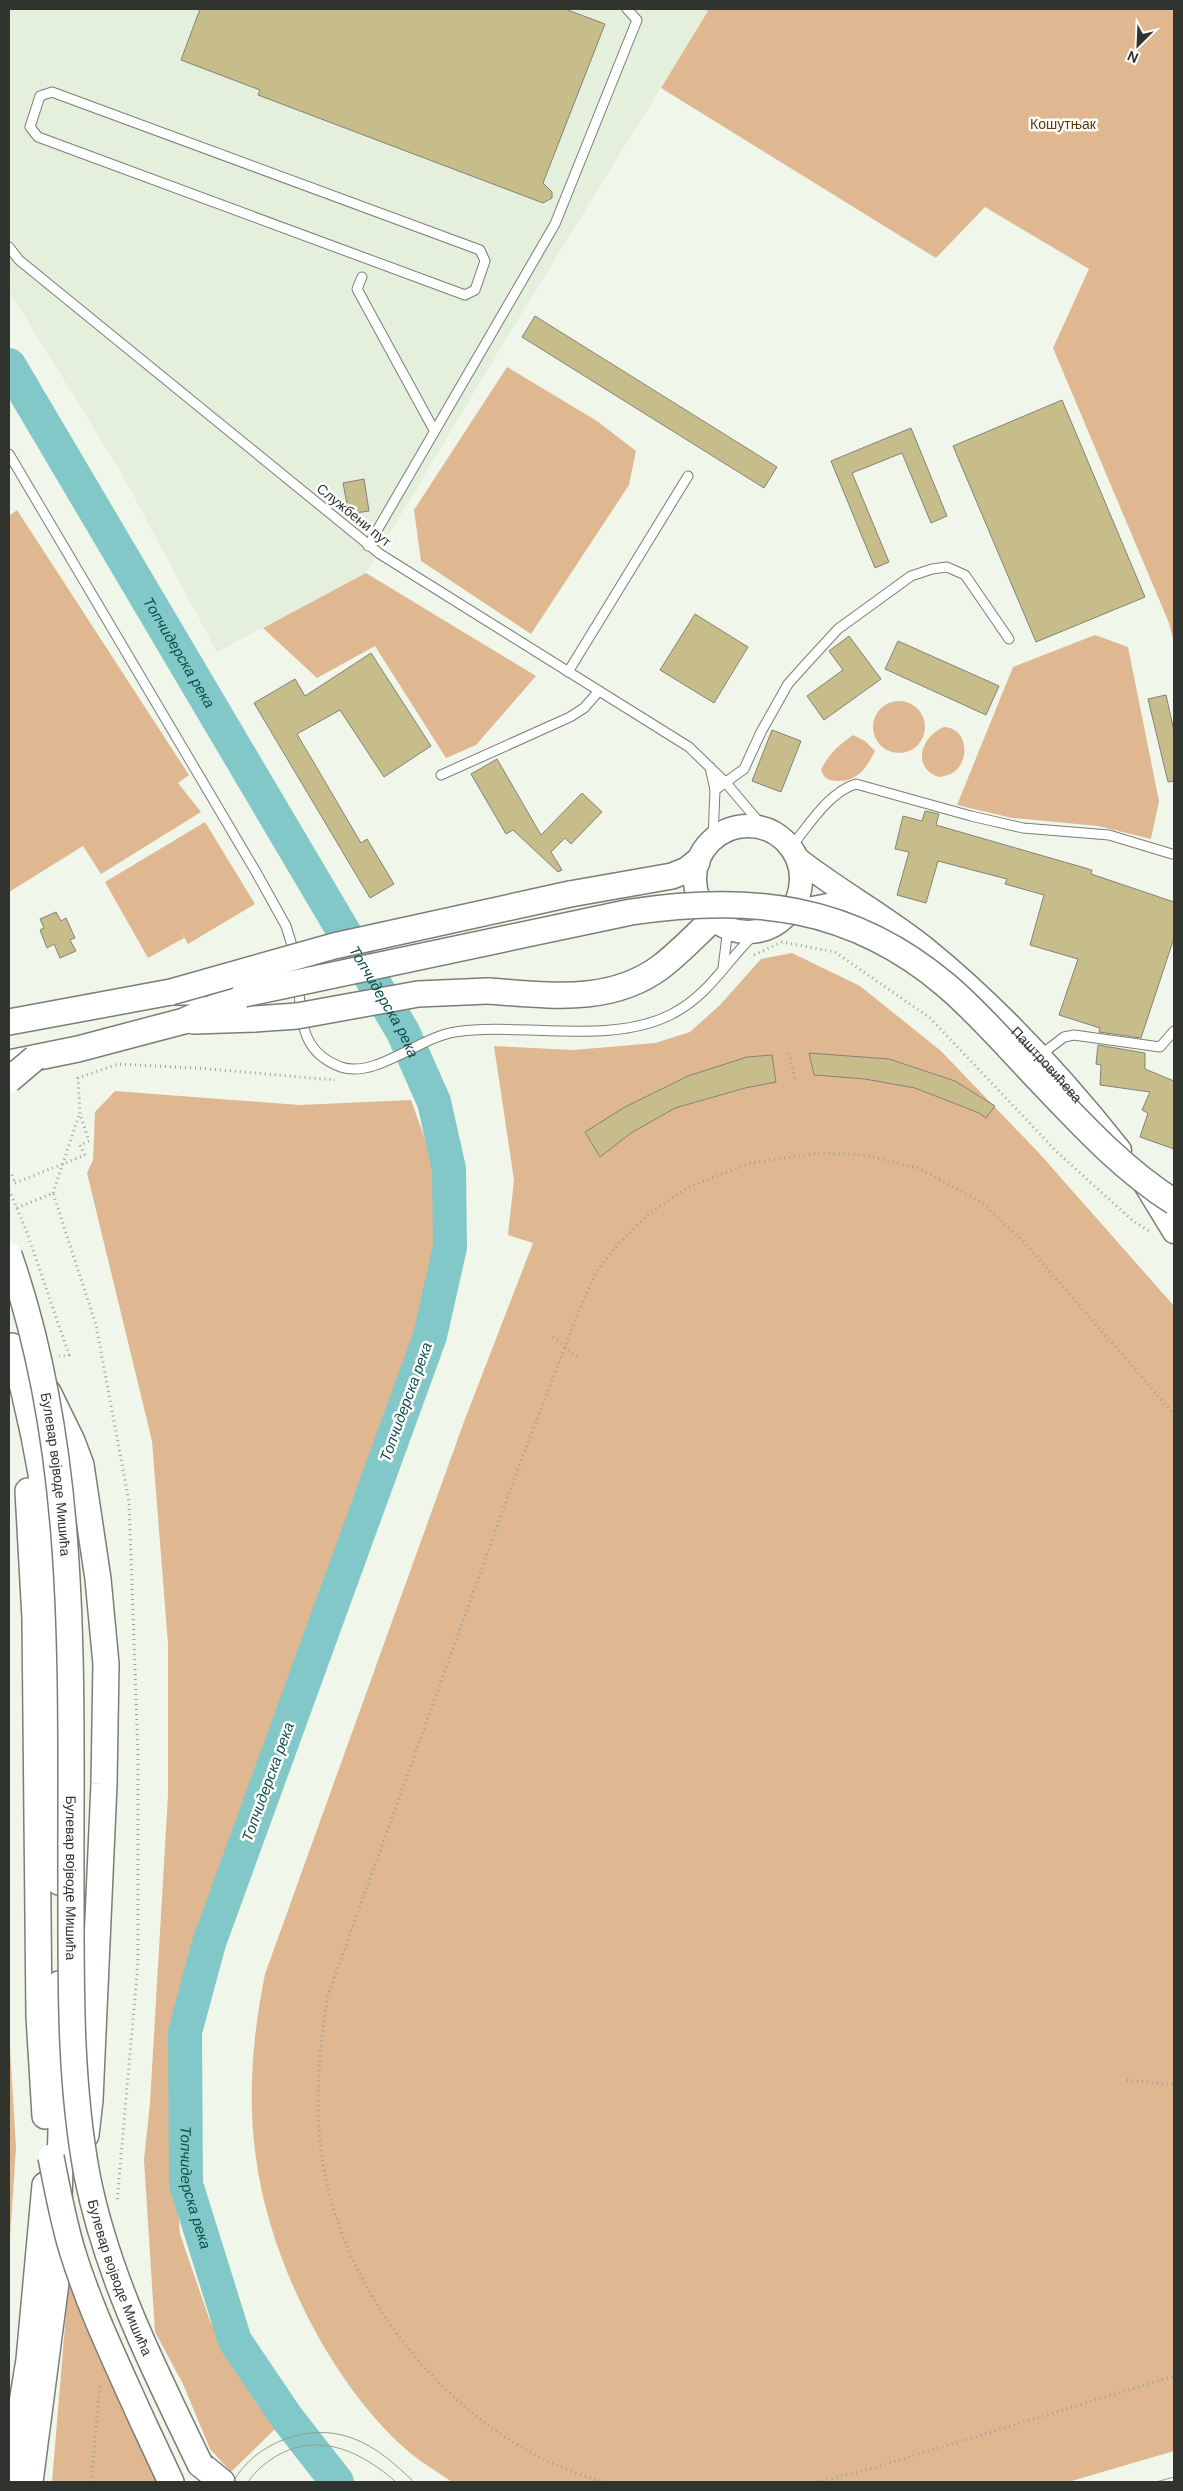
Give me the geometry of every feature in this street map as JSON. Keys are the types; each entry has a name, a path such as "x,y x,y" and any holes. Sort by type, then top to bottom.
{"main road":[{"path":"9,1022 171,992 334,946 570,894 672,876 687,870 697,862"},
{"path":"9,1063 184,1021 244,994 631,912 674,905 738,903 768,906 804,912 848,927 880,941 929,971 962,1000 1102,1144 1140,1177 1174,1202"},
{"path":"184,1021 297,1016 418,994 457,991 576,996 621,988 662,966 720,924"},
{"path":"171,992 244,994"},
{"path":"9,1080 35,1058"},
{"name":"Булевар војводе Мишића","path":"9,1255 32,1330 44,1384 59,1475 68,1596 72,1998 76,2089 82,2143 96,2211 121,2288 154,2369 205,2473"},
{"path":"12,1346 36,1442 46,1501 54,1573 58,1671 61,2130 57,2267 30,2482"},
{"name":"Булевар војводе Мишића","path":"9,1378 24,1457 33,1557 37,1672 39,2016 45,2117 51,2157 68,2235 83,2282 100,2326 170,2481"},
{"path":"44,1384 81,1464 98,1579 106,1664 104,1784 90,2100 71,2217 57,2267"},
{"path":"9,2482 30,2360 41,2215 51,2157"},
{"path":"205,2473 222,2482"}],"street":[{"path":"737,826 764,828 776,833 795,853 801,868 801,887 789,913 775,925 758,931 738,931 720,924 703,908 696,890 695,872 697,862 703,849 713,838 737,826"},
{"name":"Паштровићева","path":"795,853 892,924 964,982 1039,1056 1132,1164 1164,1233"},
{"name":"Паштровићева","path":"789,913 832,904 848,906 892,924"}],"lane":[{"path":"368,546 555,224 637,20 627,9"},
{"path":"52,92 384,216 480,250 485,261 475,290 465,295 38,137 30,127 40,96 52,92"},
{"name":"Службени пут","path":"9,247 19,260 368,546 689,747 726,783 764,828"},
{"path":"362,277 357,289 434,430"},
{"path":"9,454 183,747 286,926 294,951 303,1031 310,1044 329,1062 344,1068 367,1067 384,1061 430,1038 476,1029 595,1030 643,1025 664,1018 690,1004 711,985 734,954 758,931"},
{"path":"568,672 688,476"},
{"path":"715,790 744,769 788,684 805,665 838,629 911,576 932,569 947,567 965,575 1010,639"},
{"path":"441,775 570,717 584,708 599,691"},
{"path":"710,767 715,790 713,838"},
{"path":"795,853 833,798 846,787 856,784 970,816 1037,830 1109,835 1172,854"},
{"path":"720,924 722,970"},
{"path":"1039,1056 1064,1037 1074,1035 1160,1047 1174,1031"}],"path":[{"path":"748,962 754,955 782,942 835,952 930,1018 1058,1153 1132,1220 1164,1233"},
{"path":"789,1053 794,1079"},
{"path":"9,1172 15,1183 85,1155 80,1145 89,1141 80,1114 78,1078 118,1064 197,1068 326,1081 340,1080"},
{"path":"53,1193 80,1114"},
{"path":"605,2482 543,2459 492,2428 453,2397 418,2362 386,2319 360,2275 340,2227 326,2179 320,2126 318,2073 328,1994 516,1474 596,1272 619,1243 651,1212 689,1187 750,1163 818,1153 865,1155 918,1168 980,1202 1023,1241 1174,1414"},
{"path":"553,1336 580,1359"},
{"path":"1127,2080 1174,2085"},
{"path":"817,2482 873,2468 1174,2376"}],"shaded area":[{"path":"9,9 703,9 708,11 512,329 366,573 217,652 121,472 9,291"}],"green space":[{"name":"Кошутњак","path":"703,9 1174,9 1174,643 1169,623 1053,348 1089,269 985,207 936,258 661,88 708,11"},
{"path":"507,367 597,421 636,451 629,485 531,634 421,561 414,510"},
{"path":"17,510 189,775 178,783 201,812 101,874 83,846 9,892 9,516"},
{"path":"366,573 536,676 476,745 446,758 375,646 317,678 263,628"},
{"path":"1095,635 1128,647 1159,801 1151,839 1098,826 1012,818 957,805 1013,667"},
{"path":"899,701 909,703 917,709 923,717 925,727 923,737 917,745 909,751 899,753 889,751 881,745 875,737 873,727 875,717 881,709 889,703"},
{"path":"944,727 952,729 962,738 964,752 963,760 954,772 939,777 930,773 925,767 922,760 922,752 930,737"},
{"path":"853,735 865,741 875,751 868,763 860,773 850,779 836,781 826,778 821,770 827,759 834,750"},
{"path":"205,822 255,904 188,944 178,927 184,938 148,958 105,882"},
{"path":"792,953 860,986 941,1051 1039,1153 1174,1306 1174,2451 1068,2482 452,2482 409,2452 381,2424 354,2392 308,2318 274,2237 263,2197 256,2158 252,2112 257,2019 265,1974 465,1419 533,1243 508,1235 514,1180 494,1046 573,1050 655,1043 690,1032 720,1005 761,959"},
{"path":"115,1091 300,1105 411,1100 449,1206 399,1398 296,1670 182,1996 177,2031 176,2108 176,2183 180,2234 210,2321 237,2372 276,2428 231,2472 210,2449 183,2384 155,2332 144,2160 150,2103 168,1795 168,1644 152,1441 87,1173 93,1160 95,1112"},
{"path":"9,2031 16,2147 9,2254"},
{"path":"69,2278 159,2482 52,2482"}],"building":[{"path":"200,9 565,9 605,24 543,183 552,192 552,198 543,203 258,95 260,90 181,60"},
{"path":"535,316 777,467 764,488 522,337"},
{"path":"1062,400 1145,597 1036,642 953,446"},
{"path":"911,428 947,516 931,523 902,453 852,473 889,562 875,568 831,461"},
{"path":"364,479 369,511 349,514 343,483"},
{"path":"695,614 748,647 714,703 660,670"},
{"path":"849,636 881,679 824,720 807,696 843,670 829,651"},
{"path":"898,641 999,686 986,715 885,669"},
{"path":"371,653 431,746 384,777 340,710 297,734 361,843 367,839 394,884 370,898 254,703 295,679 305,696"},
{"path":"1166,695 1174,731 1174,781 1168,782 1148,699"},
{"path":"772,730 801,741 781,792 752,781"},
{"path":"497,759 541,835 582,793 602,812 571,844 565,838 551,852 562,870 558,872 513,830 506,834 471,774"},
{"path":"925,811 939,814 936,825 1092,870 1091,874 1174,902 1174,938 1141,1038 1099,1032 1100,1028 1059,1015 1078,959 1030,945 1044,895 1005,884 1007,879 938,861 926,903 897,895 909,852 895,849 903,816 922,821"},
{"path":"56,912 61,921 66,918 75,938 70,940 76,951 60,958 54,944 47,948 40,930 44,928 40,919"},
{"path":"1098,1045 1145,1053 1145,1069 1174,1081 1174,1149 1140,1137 1148,1113 1142,1110 1150,1092 1100,1085 1101,1065 1096,1064"},
{"path":"809,1053 889,1059 955,1081 995,1106 986,1118 979,1113 915,1088 865,1079 814,1075"},
{"path":"772,1055 776,1082 745,1088 675,1108 631,1133 600,1157 585,1132 625,1107 688,1076 747,1057"}],"waterway":[{"name":"Топчидерска река","path":"9,365 403,1032 434,1102 449,1169 450,1247 430,1336 209,1943 185,2032 186,2184 235,2341 287,2418 337,2482"}],"tram line":[{"path":"233,2482 243,2468 269,2446 302,2434 319,2432 352,2438 370,2446 386,2457 414,2482"},
{"path":"248,2482 258,2470 280,2454 311,2445 341,2449 356,2455 370,2462 396,2482"},
{"path":"1156,2482 1174,2477"}]}
